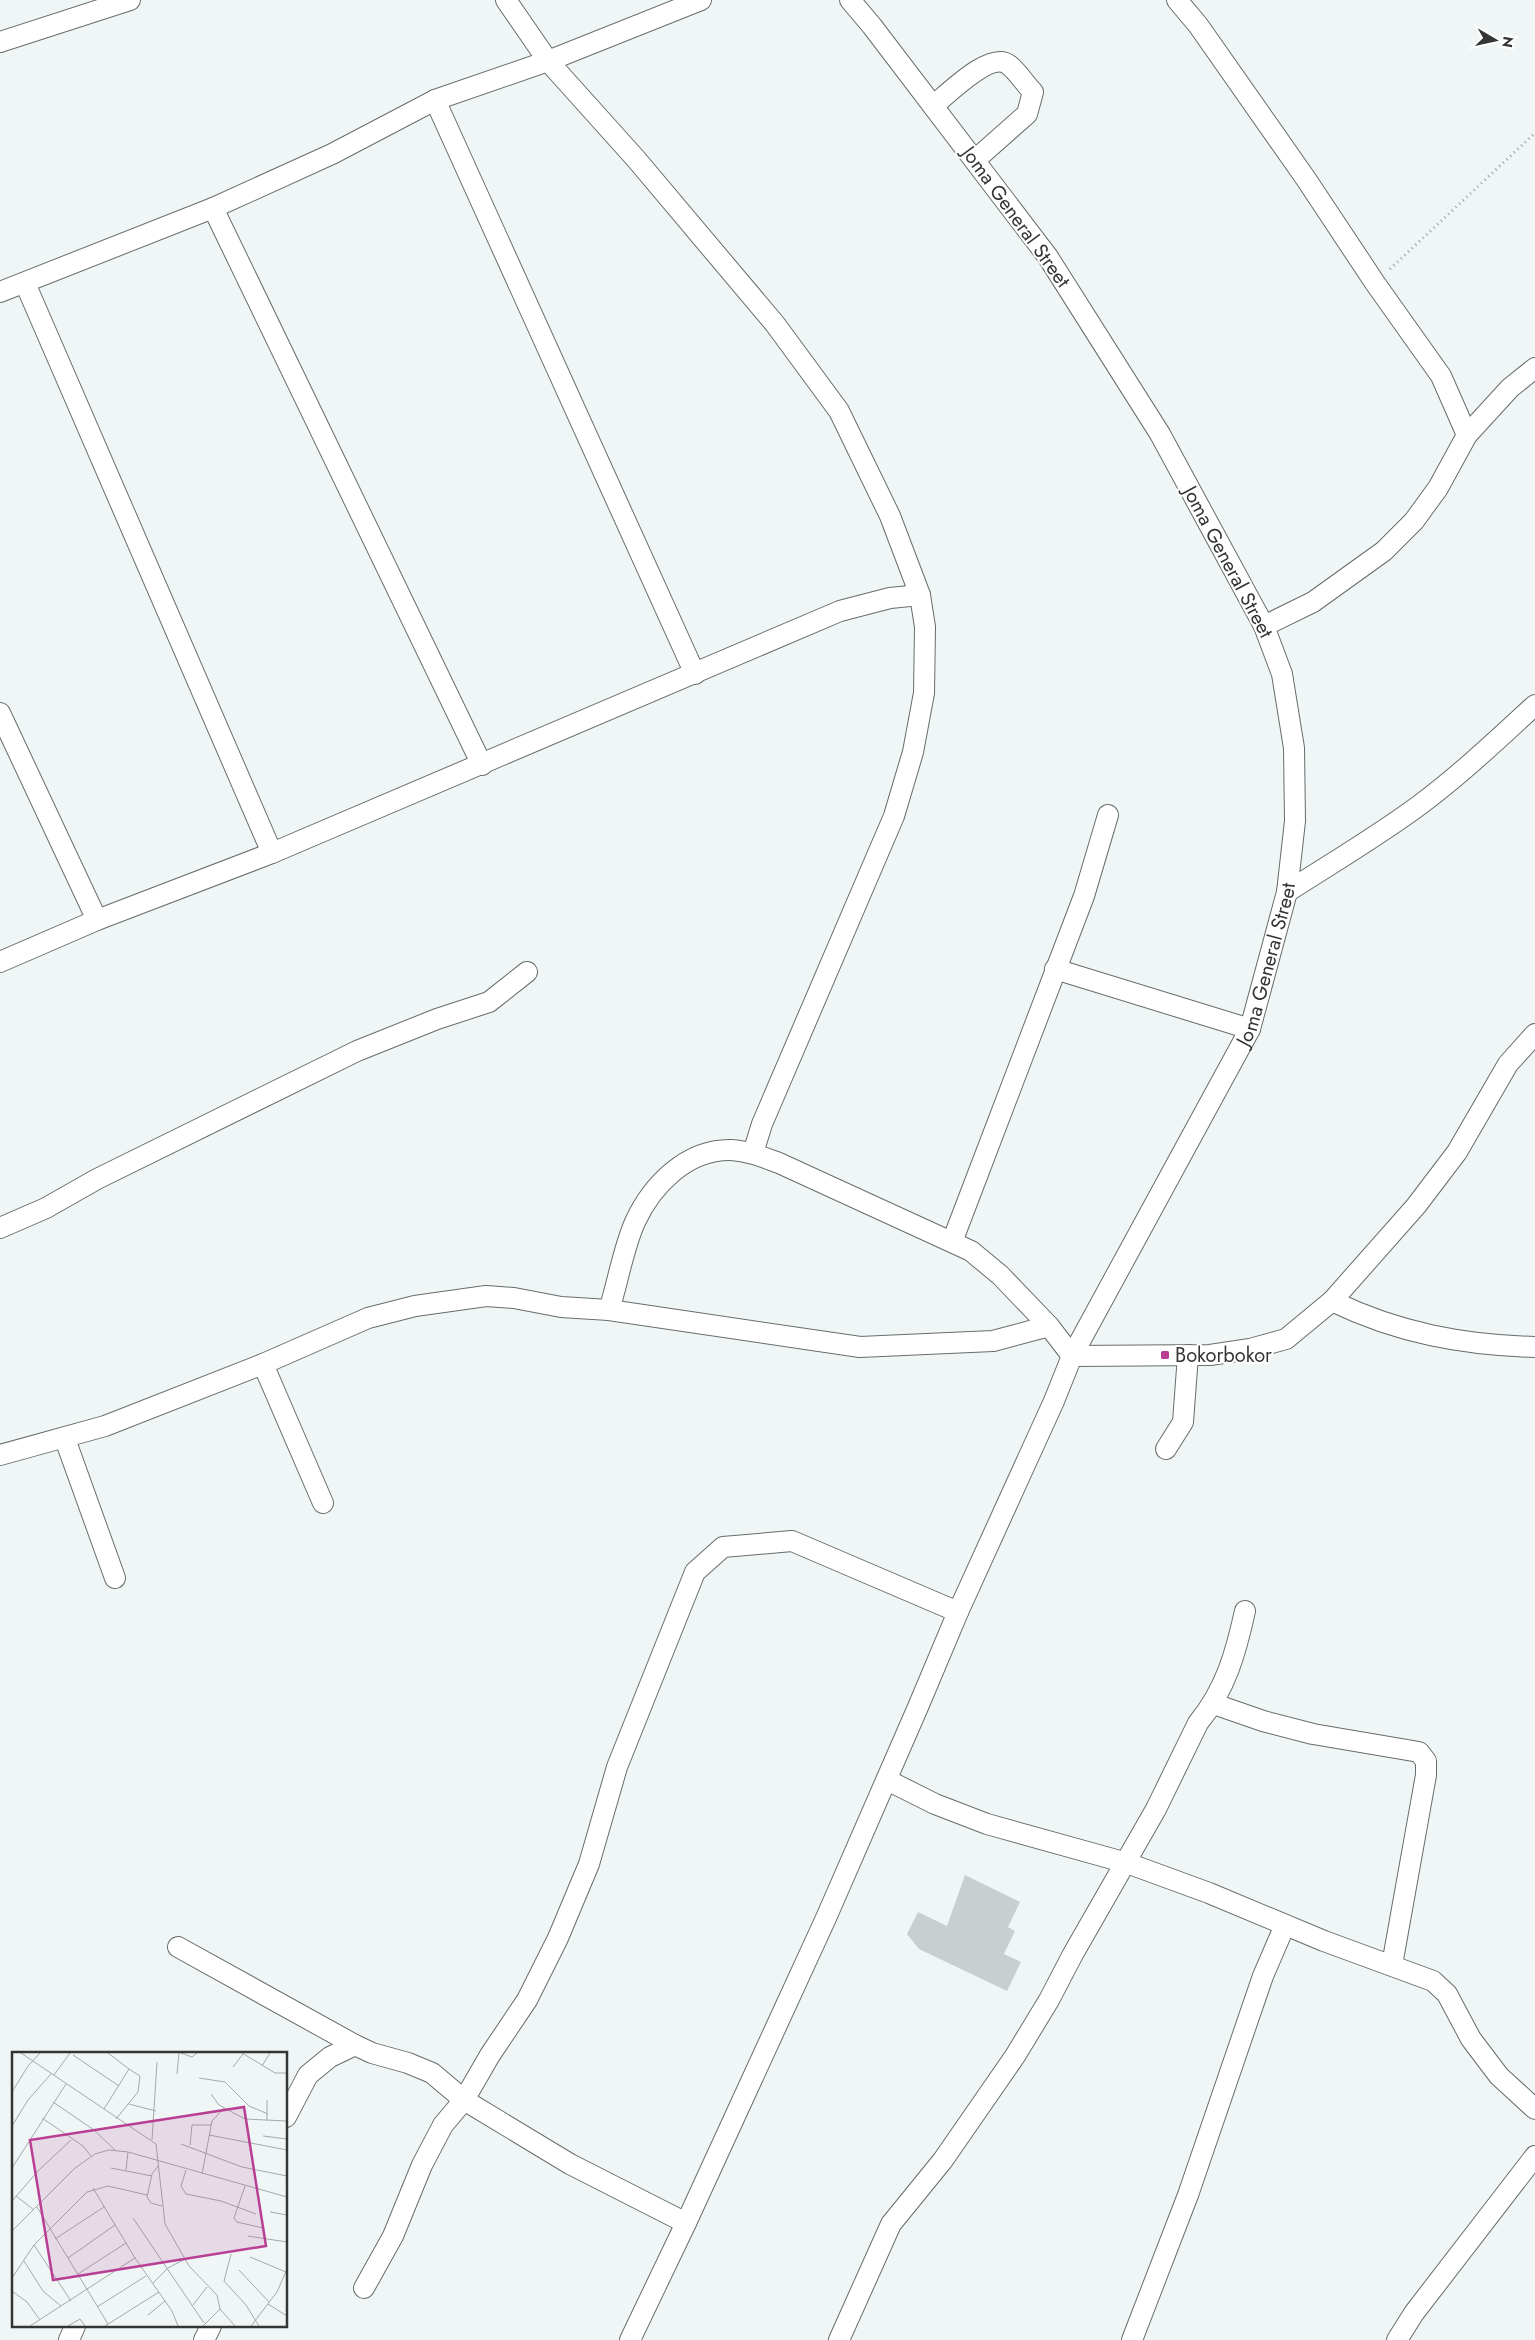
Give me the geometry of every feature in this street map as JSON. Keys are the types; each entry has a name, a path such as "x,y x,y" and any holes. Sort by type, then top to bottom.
{"street":[{"path":"0,42 130,0"},
{"path":"506,0 548,61 636,160 775,324 839,411 890,516 920,595 925,627 924,693 913,752 894,816 762,1124 753,1152"},
{"path":"0,292 213,208 332,154 435,100 548,61 701,0"},
{"name":"Joma General Street","path":"630,2340 686,2223 887,1780 958,1612 1054,1401 1072,1356 1250,1028 1287,892 1294,822 1294,748 1282,674 1264,626 1160,434 1048,257 850,0"},
{"path":"1176,0 1198,25 1300,170 1374,283 1442,376 1467,435"},
{"path":"933,106 986,64 1000,61 1009,64 1033,92 1026,114 975,160"},
{"path":"435,100 695,674"},
{"path":"213,208 482,765"},
{"path":"25,283 272,853"},
{"path":"1264,626 1313,602 1384,551 1414,521 1438,488 1467,435 1510,388 1535,368"},
{"path":"0,962 97,920 272,853 840,611 882,600 920,595"},
{"path":"1287,892 1364,844 1420,805 1471,764 1535,705"},
{"path":"0,713 97,920"},
{"path":"952,1242 1084,896 1108,815"},
{"path":"1055,969 1250,1028"},
{"path":"0,1228 46,1208 106,1175 356,1051 437,1019 490,1002 527,972"},
{"path":"609,1310 635,1222 656,1186 680,1166 704,1154 730,1150 753,1152 971,1251 983,1259 1049,1326 1072,1356 1188,1355 1250,1350 1286,1339 1332,1302 1416,1206 1457,1152 1508,1064 1535,1034"},
{"path":"1,1452 65,1439 105,1426 264,1364 368,1318 415,1306 486,1296 514,1298 561,1308 609,1310 860,1348 993,1342 1049,1326"},
{"path":"1332,1302 1358,1314 1402,1329 1484,1345 1535,1347"},
{"path":"1166,1449 1183,1422 1188,1355"},
{"path":"264,1364 323,1503"},
{"path":"65,1439 115,1578"},
{"path":"364,2288 392,2236 422,2165 444,2125 464,2100 490,2055 527,2000 558,1938 589,1864 617,1767 695,1572 723,1547 792,1541 958,1612"},
{"path":"839,2340 891,2224 943,2160 1015,2056 1127,1863 1198,1723 1214,1704 1236,1654 1245,1611"},
{"path":"1214,1704 1295,1730 1419,1752 1426,1761 1426,1775 1392,1965"},
{"path":"887,1780 935,1804 987,1824 1127,1863 1433,1981 1447,1994 1471,2039 1499,2076 1535,2109"},
{"path":"1132,2340 1191,2187 1263,1976 1285,1925"},
{"path":"178,1948 372,2054 408,2062 432,2073 464,2100 570,2164 686,2223"},
{"path":"288,2113 308,2075 330,2057 355,2045"},
{"path":"1397,2340 1414,2313 1535,2156"},
{"path":"69,2340 74,2328"},
{"path":"204,2340 210,2328"}],"path":[{"path":"1374,283 1535,134"}],"building":[{"path":"965,1875 1020,1902 1008,1927 1015,1931 1004,1954 1021,1962 1007,1991 919,1949 907,1934 918,1912 947,1926"}],"place":[{"name":"Bokorbokor","path":"1165,1355"}]}
